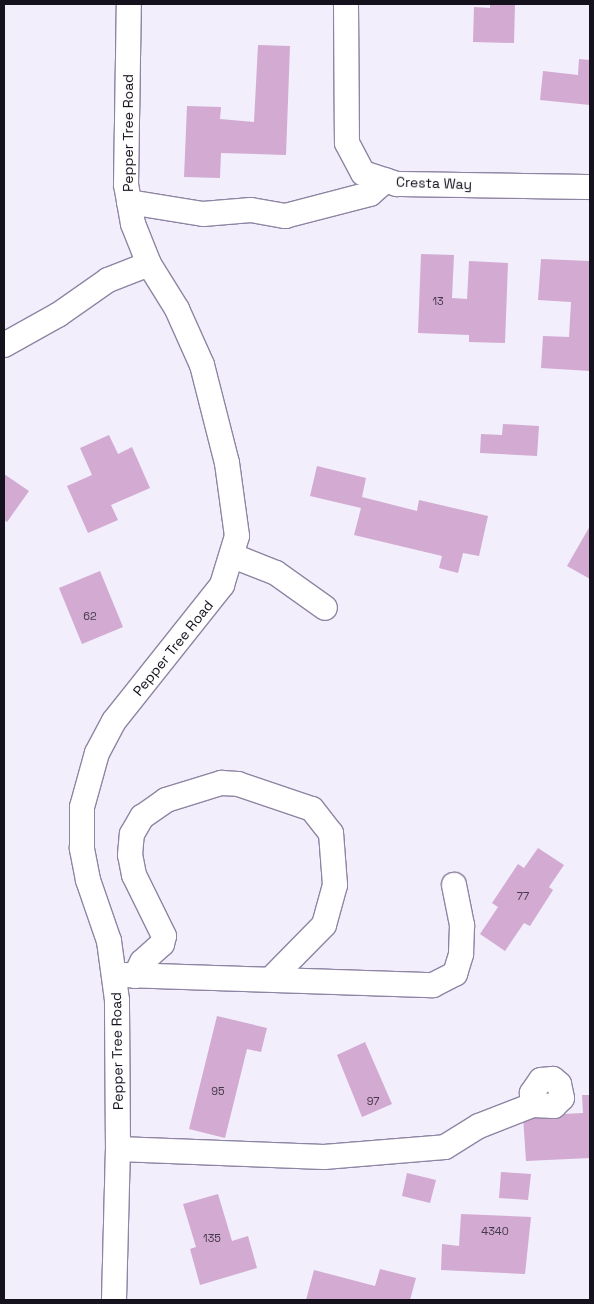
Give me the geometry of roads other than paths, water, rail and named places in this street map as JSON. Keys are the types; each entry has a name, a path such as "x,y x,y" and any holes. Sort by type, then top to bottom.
{"street":[{"name":"Pepper Tree Road","path":"114,1289 125,975 109,941 88,880 82,848 82,807 88,778 114,720 203,614 222,585 233,556 237,536 232,491 202,365 177,308 149,264 133,224 126,186 128,4"},
{"name":"Cresta Way","path":"346,4 347,143 363,173 397,184 590,187"},
{"path":"129,202 203,214 251,210 285,216 370,194 386,180"},
{"path":"4,345 58,315 108,280 149,264"},
{"path":"233,556 276,573 325,608"},
{"path":"125,975 162,944 164,936 134,875 130,855 132,834 142,818 166,800 221,783 238,784 312,809 330,833 335,885 324,925 271,979"},
{"path":"125,975 434,985 455,974 461,954 462,925 454,885"},
{"path":"118,1149 324,1157 445,1147 479,1126 533,1106"},
{"path":"114,1289 125,1300"}]}
